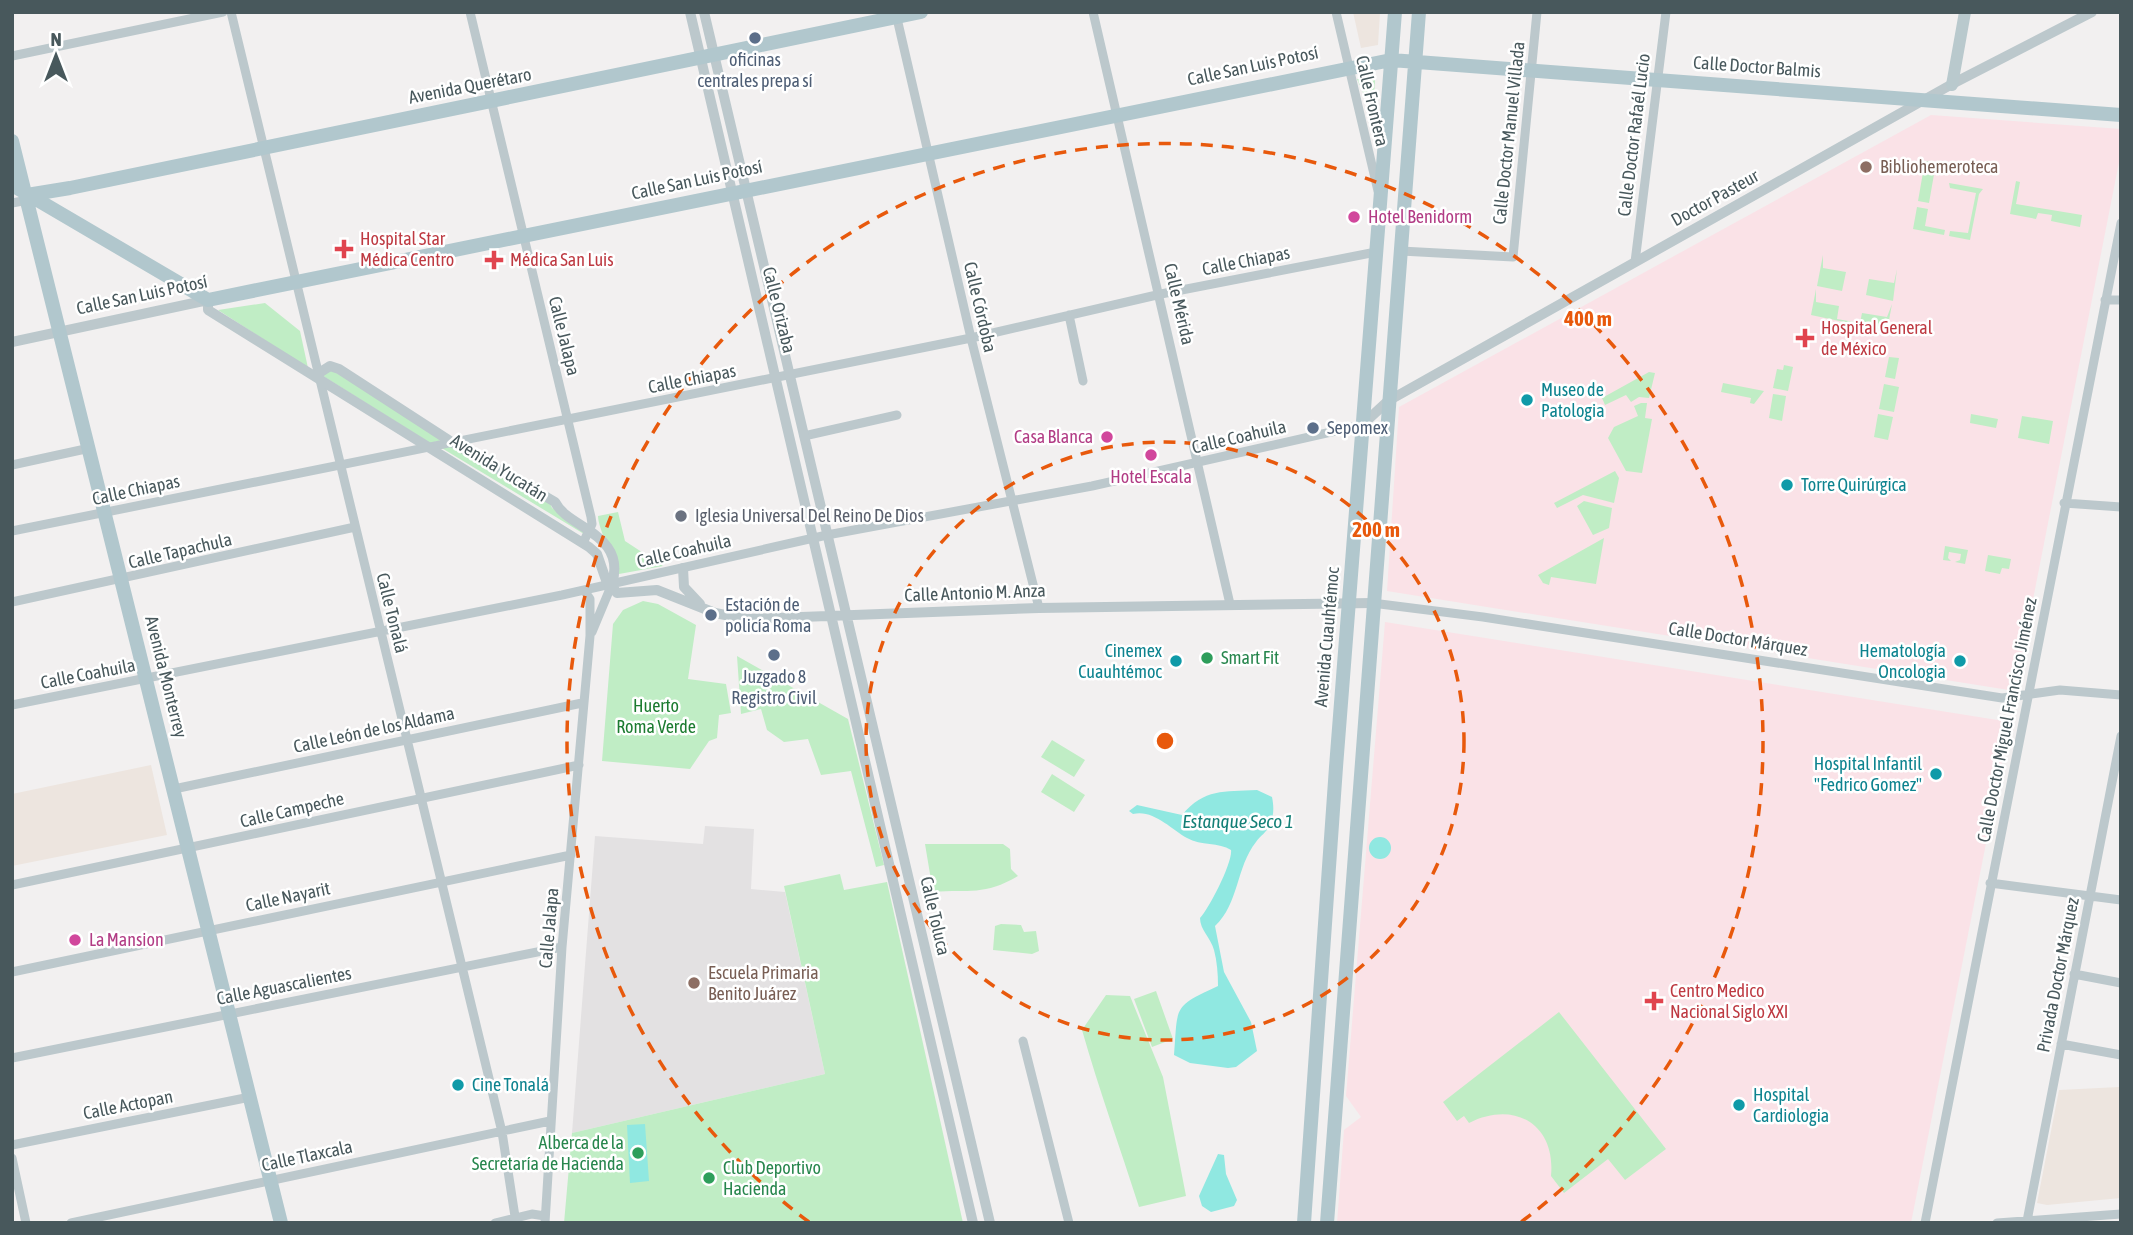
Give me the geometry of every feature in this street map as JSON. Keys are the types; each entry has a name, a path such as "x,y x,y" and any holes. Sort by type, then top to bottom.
{"main road":[{"name":"Avenida Querétaro","path":"27,197 707,57 896,15 921,12"},
{"name":"Avenida Cuauhtémoc","path":"1304,1223 1395,12"},
{"path":"1327,1223 1419,12"},
{"path":"1952,85 1965,12"},
{"name":"Calle San Luis Potosí","path":"208,300 1391,60"},
{"name":"Calle Doctor Balmis","path":"1391,60 2121,115"},
{"name":"Avenida Monterrey","path":"12,141 281,1223"},
{"name":"Avenida Yucatán","path":"12,185 27,197 208,300"},
{"path":"37,235 48,220 60,214"}],"street":[{"path":"12,56 223,12"},
{"name":"Calle Tonalá","path":"231,12 502,1132 516,1221"},
{"name":"Calle Jalapa","path":"470,12 591,517 590,529"},
{"name":"Calle Orizaba","path":"690,12 707,57 739,191 789,374 848,617"},
{"name":"Calle Orizaba","path":"704,12 707,57"},
{"name":"Calle Mérida","path":"1093,12 1161,294 1230,604"},
{"name":"Calle Frontera","path":"1336,12 1379,197"},
{"name":"Calle Doctor Manuel Villada","path":"1401,251 1513,257 1537,12"},
{"name":"Calle Doctor Rafaél Lucio","path":"1635,262 1666,12"},
{"name":"Doctor Pasteur","path":"1362,425 1388,401 1952,85 2092,12"},
{"name":"Calle Córdoba","path":"896,15 1010,502 1039,608"},
{"path":"1952,85 1966,103"},
{"name":"Calle Orizaba","path":"739,191 777,377 834,617"},
{"name":"Avenida Querétaro","path":"12,203 27,197"},
{"name":"Calle Doctor Miguel Francisco Jiménez","path":"1925,1223 2121,223"},
{"name":"Calle Chiapas","path":"12,531 971,338 1161,294 1376,252"},
{"name":"Calle San Luis Potosí","path":"12,342 208,300"},
{"name":"Avenida Yucatán","path":"208,300 208,310 583,543 597,554 606,580 612,584"},
{"path":"2105,300 2121,300"},
{"path":"1069,315 1083,381"},
{"name":"Avenida Yucatán","path":"319,377 330,366 340,369 450,442 505,471 590,529 603,542 611,559 612,584"},
{"path":"804,436 897,415"},
{"name":"Calle Coahuila","path":"12,705 584,590 827,535 1010,502 1362,425"},
{"path":"12,465 90,448"},
{"path":"2064,503 2121,507"},
{"name":"Calle Tapachula","path":"12,602 355,527"},
{"path":"583,543 590,529"},
{"path":"683,568 684,587 705,608"},
{"name":"Calle Jalapa","path":"590,636 612,584"},
{"name":"Calle Antonio M. Anza","path":"612,584 617,593 657,590 705,608 746,619 1039,608 1349,603"},
{"name":"Calle Jalapa","path":"545,1220 562,947 590,636 590,599 584,590"},
{"name":"Calle Doctor Márquez","path":"1349,603 1372,603 1483,617 2002,698 2060,690 2121,695"},
{"name":"Calle Toluca","path":"834,617 973,1223"},
{"name":"Calle Toluca","path":"848,617 989,1223"},
{"name":"Calle León de los Aldama","path":"174,789 582,703"},
{"name":"Privada Doctor Márquez","path":"2027,1221 2121,736"},
{"name":"Calle Campeche","path":"12,885 189,850 579,765"},
{"name":"Calle Nayarit","path":"12,972 571,855"},
{"path":"1990,883 2121,900"},
{"path":"911,949 924,946"},
{"name":"Calle Aguascalientes","path":"12,1058 562,947"},
{"path":"2074,974 2121,983"},
{"path":"1023,1041 1069,1223"},
{"path":"2061,1044 2121,1055"},
{"name":"Calle Actopan","path":"12,1145 250,1097"},
{"name":"Calle Tlaxcala","path":"71,1223 550,1121"},
{"path":"12,1158 26,1223"},
{"path":"495,1223 516,1221 531,1214 545,1220"},
{"path":"1997,1223 2121,1214"}],"shaded area":[{"path":"1353,12 1380,12 1378,45 1361,48"},
{"name":"Hospital General de México","path":"1931,115 2121,129 2121,152 2015,691 1387,591 1399,407"},
{"name":"Centro Medico Nacional Siglo XXI","path":"1385,622 2010,722 1911,1223 1337,1223 1344,1130 1361,1117 1346,1096"},
{"path":"151,765 167,835 12,866 12,794"},
{"name":"Escuela Primaria Benito Juárez","path":"705,826 754,829 751,889 785,892 825,1074 572,1133 595,836 703,844"},
{"path":"2119,1087 2121,1198 2047,1205 2037,1203 2059,1090"}],"green space":[{"path":"1357,79 1375,80 1373,115"},
{"path":"1925,161 1936,163 1929,203 1918,201"},
{"path":"2016,181 2020,182 2016,204 2082,215 2080,227 2051,221 2052,215 2038,213 2036,219 2010,214"},
{"path":"1949,183 1983,189 1979,194 1970,240 1949,236 1950,231 1968,233 1976,193 1950,188"},
{"path":"1917,207 1928,209 1925,226 1945,230 1944,235 1913,229"},
{"path":"1823,255 1823,268 1846,272 1842,291 1817,286"},
{"path":"1897,269 1893,301 1866,295 1869,279 1894,283"},
{"path":"1816,289 1816,302 1839,306 1837,319 1860,323 1862,313 1887,317 1892,304 1887,331 1811,315"},
{"path":"265,303 300,331 308,368 218,310"},
{"path":"1889,357 1899,358 1895,379 1885,377"},
{"path":"1784,365 1793,367 1788,391 1773,388 1777,369 1783,370"},
{"path":"331,367 443,440 430,443 323,376"},
{"path":"1649,372 1655,373 1649,398 1639,397 1631,402 1626,395 1605,405 1602,398"},
{"path":"1723,383 1764,391 1754,404 1750,403 1751,398 1721,392"},
{"path":"1884,384 1899,387 1894,412 1879,409"},
{"path":"1773,394 1786,396 1782,421 1769,418"},
{"path":"1647,403 1645,418 1652,419 1642,473 1626,471 1608,438 1614,427 1638,416 1634,406"},
{"path":"1878,414 1893,417 1888,440 1874,437"},
{"path":"1971,414 1998,419 1996,428 1970,423"},
{"path":"2022,416 2053,421 2049,444 2018,438"},
{"path":"450,444 550,503 552,508 584,528 584,534 440,447"},
{"path":"1615,471 1619,478 1614,503 1583,495 1557,508 1554,503"},
{"path":"1584,501 1612,508 1609,528 1593,535 1577,506"},
{"path":"618,512 625,541 663,566 619,574 598,516"},
{"path":"1604,538 1596,584 1551,577 1549,585 1543,583 1538,575"},
{"path":"1945,546 1968,550 1965,564 1955,562 1960,560 1961,554 1949,552 1948,558 1951,561 1943,560"},
{"path":"1988,555 2011,559 2009,569 2002,568 2000,574 1985,571"},
{"name":"Huerto Roma Verde","path":"643,601 658,604 696,625 688,679 726,684 731,713 719,715 717,738 709,741 690,769 602,761 613,624 623,610"},
{"path":"737,656 848,719 884,865 876,867 851,771 821,775 808,739 784,742 767,730 761,709 741,714"},
{"path":"1052,740 1085,760 1074,777 1041,757"},
{"path":"1052,774 1085,795 1074,812 1041,792"},
{"path":"925,844 1003,844 1010,849 1011,869 1018,876 986,889 933,892"},
{"path":"840,874 844,890 887,882 963,1223 564,1223 572,1133 825,1074 784,886"},
{"path":"1021,925 1024,932 1036,931 1039,951 1032,954 993,950 995,926"},
{"path":"1156,991 1173,1039 1152,1047 1134,999"},
{"path":"1106,995 1130,996 1163,1077 1186,1196 1139,1207 1082,1030"},
{"path":"1559,1012 1666,1149 1625,1180 1608,1159 1564,1193 1551,1176 1551,1158 1547,1143 1529,1121 1502,1114 1469,1123 1464,1116 1457,1121 1443,1102"}],"water":[{"name":"Estanque Seco 1","path":"1257,790 1272,797 1271,821 1249,852 1229,907 1215,926 1224,972 1251,1022 1257,1051 1236,1067 1190,1063 1174,1055 1176,1027 1180,1010 1185,1004 1218,986 1214,950 1200,918 1220,885 1231,850 1192,840 1155,817 1129,811 1137,805 1182,815 1199,800 1215,793"},
{"path":"1380,837 1388,840 1391,848 1388,856 1380,859 1372,856 1369,848 1372,840"},
{"name":"Alberca de la Secretaría de Hacienda","path":"645,1124 649,1181 630,1183 627,1125"},
{"path":"1218,1154 1224,1155 1226,1174 1237,1200 1234,1206 1211,1212 1202,1206 1199,1196"}],"place":[{"name":"oficinas centrales prepa sí","path":"755,38"},
{"name":"Bibliohemeroteca","path":"1866,167"},
{"name":"Hotel Benidorm","path":"1354,217"},
{"name":"Hospital Star Médica Centro","path":"344,249"},
{"name":"Médica San Luis","path":"494,260"},
{"name":"Hospital General de México","path":"1805,338"},
{"name":"Museo de Patologia","path":"1527,400"},
{"name":"Sepomex","path":"1313,428"},
{"name":"Casa Blanca","path":"1107,437"},
{"name":"Hotel Escala","path":"1151,455"},
{"name":"Torre Quirúrgica","path":"1787,485"},
{"name":"Iglesia Universal Del Reino De Dios","path":"681,516"},
{"name":"Estación de policía Roma","path":"711,615"},
{"name":"Juzgado 8 Registro Civil","path":"774,655"},
{"name":"Smart Fit","path":"1207,658"},
{"name":"Cinemex Cuauhtémoc","path":"1176,661"},
{"name":"Hematología Oncologia","path":"1960,661"},
{"name":"Hospital Infantil \"Fedrico Gomez\"","path":"1936,774"},
{"name":"La Mansion","path":"75,940"},
{"name":"Escuela Primaria Benito Juárez","path":"694,983"},
{"name":"Centro Medico Nacional Siglo XXI","path":"1654,1001"},
{"name":"Cine Tonalá","path":"458,1085"},
{"name":"Hospital Cardiologia","path":"1739,1105"},
{"name":"Alberca de la Secretaría de Hacienda","path":"638,1153"},
{"name":"Club Deportivo Hacienda","path":"709,1178"}]}
